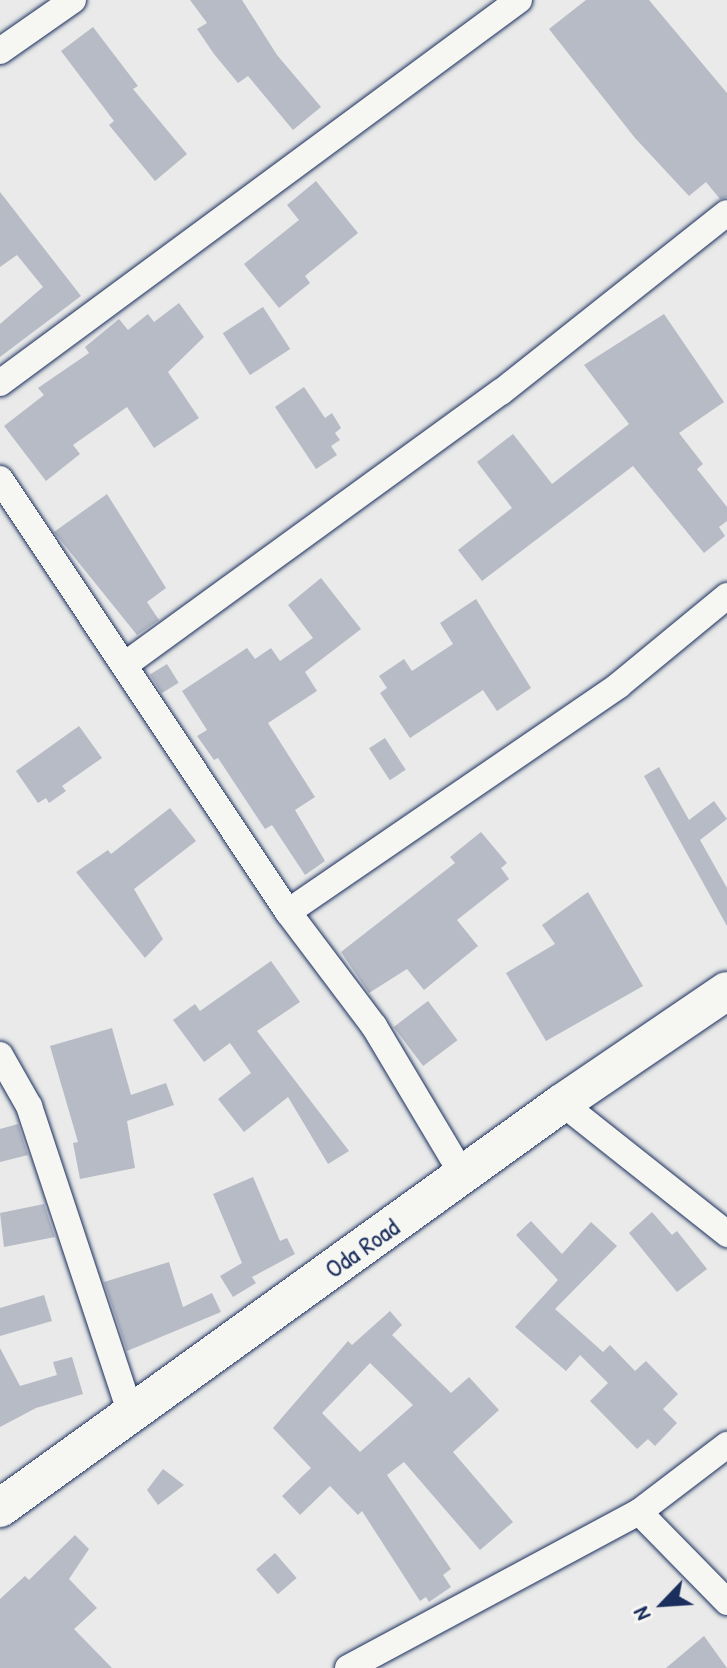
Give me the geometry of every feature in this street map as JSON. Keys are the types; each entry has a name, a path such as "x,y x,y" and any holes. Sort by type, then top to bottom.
{"street":[{"path":"0,51 73,0"},
{"path":"0,383 519,0"},
{"path":"126,664 501,392 727,213"},
{"path":"0,479 126,664 288,912 374,1026 464,1177"},
{"path":"288,912 619,685 727,596"},
{"name":"Oda Road","path":"0,1508 464,1177 562,1103 727,991"},
{"path":"0,1055 29,1106 131,1415"},
{"path":"562,1103 727,1234"},
{"path":"348,1668 639,1512 727,1445"},
{"path":"639,1512 727,1602"}],"building":[{"path":"190,0 242,0 277,55 321,107 293,130 248,76 238,83 214,54 197,29 207,23"},
{"path":"586,0 649,0 727,93 727,197 720,199 706,182 689,196 635,138 549,29"},
{"path":"93,27 138,86 133,89 187,154 155,181 109,125 114,121 61,51"},
{"path":"316,181 358,233 305,276 310,283 279,308 244,264 299,220 287,205"},
{"path":"0,192 81,296 0,357 0,324 43,287 17,255 0,267"},
{"path":"179,303 204,337 168,372 199,418 154,448 127,407 73,445 80,454 46,481 4,426 44,395 38,388 89,353 85,347 119,319 128,330 148,314 154,322"},
{"path":"263,307 290,349 250,375 223,333"},
{"path":"664,314 724,402 679,433 703,464 697,469 727,507 727,521 719,527 725,536 704,553 633,466 482,581 458,550 512,508 477,462 513,434 552,484 629,424 584,365"},
{"path":"304,387 325,418 332,413 341,428 335,433 340,440 331,446 337,455 316,469 275,407"},
{"path":"107,494 166,588 147,602 159,620 137,635 54,532"},
{"path":"321,578 361,629 305,672 317,691 268,723 315,797 295,810 325,861 305,875 272,825 265,829 218,758 214,760 197,736 207,730 182,691 247,648 255,659 271,648 280,661 313,638 288,605"},
{"path":"476,599 531,688 497,711 483,690 410,738 380,693 387,688 379,676 404,659 412,671 453,644 440,623"},
{"path":"167,664 179,683 162,693 150,675"},
{"path":"79,726 102,758 62,786 66,791 49,803 46,798 38,803 16,771"},
{"path":"385,738 406,770 390,780 369,748"},
{"path":"659,767 689,820 714,801 727,819 700,840 727,888 727,926 644,776"},
{"path":"170,808 196,841 134,889 163,939 145,958 76,872 108,850 111,854"},
{"path":"481,832 507,863 501,868 509,879 457,920 478,946 424,990 407,969 369,993 341,952 455,863 450,857"},
{"path":"588,892 643,986 546,1041 506,973 555,944 542,925"},
{"path":"271,961 300,1002 257,1031 349,1151 328,1164 288,1097 244,1132 218,1099 251,1073 230,1043 204,1062 173,1020 195,1004 200,1011"},
{"path":"428,1001 457,1040 423,1066 394,1027"},
{"path":"112,1028 131,1095 166,1083 174,1105 127,1121 135,1168 80,1179 73,1143 78,1142 50,1046"},
{"path":"18,1124 28,1155 0,1162 0,1129"},
{"path":"253,1177 280,1241 287,1238 295,1254 252,1277 256,1283 233,1297 220,1276 242,1263 213,1194"},
{"path":"44,1204 55,1237 4,1247 0,1213"},
{"path":"652,1212 672,1235 677,1231 707,1269 677,1292 629,1233"},
{"path":"531,1221 562,1254 591,1222 617,1246 555,1309 603,1352 610,1345 635,1371 646,1361 678,1394 663,1409 677,1423 655,1446 648,1439 637,1449 590,1401 608,1383 580,1355 566,1371 515,1327 558,1280 516,1235"},
{"path":"169,1262 183,1307 212,1293 221,1312 127,1351 104,1282"},
{"path":"44,1295 52,1321 0,1336 0,1308"},
{"path":"390,1311 402,1325 392,1335 451,1393 469,1377 499,1410 453,1452 513,1522 480,1550 404,1462 387,1475 451,1569 443,1575 451,1587 429,1602 426,1597 420,1601 362,1511 358,1515 330,1486 300,1515 282,1496 311,1468 273,1428 348,1341 352,1345","holes":["370,1363 413,1405 360,1452 322,1413"]},
{"path":"0,1348 20,1386 57,1375 53,1362 72,1357 83,1394 36,1408 0,1427"},
{"path":"163,1469 184,1485 158,1505 147,1490"},
{"path":"75,1535 89,1549 69,1579 97,1608 74,1629 112,1668 0,1668 0,1599 25,1576 29,1580"},
{"path":"275,1553 297,1578 278,1594 256,1569"},
{"path":"704,1636 727,1668 666,1668"}]}
